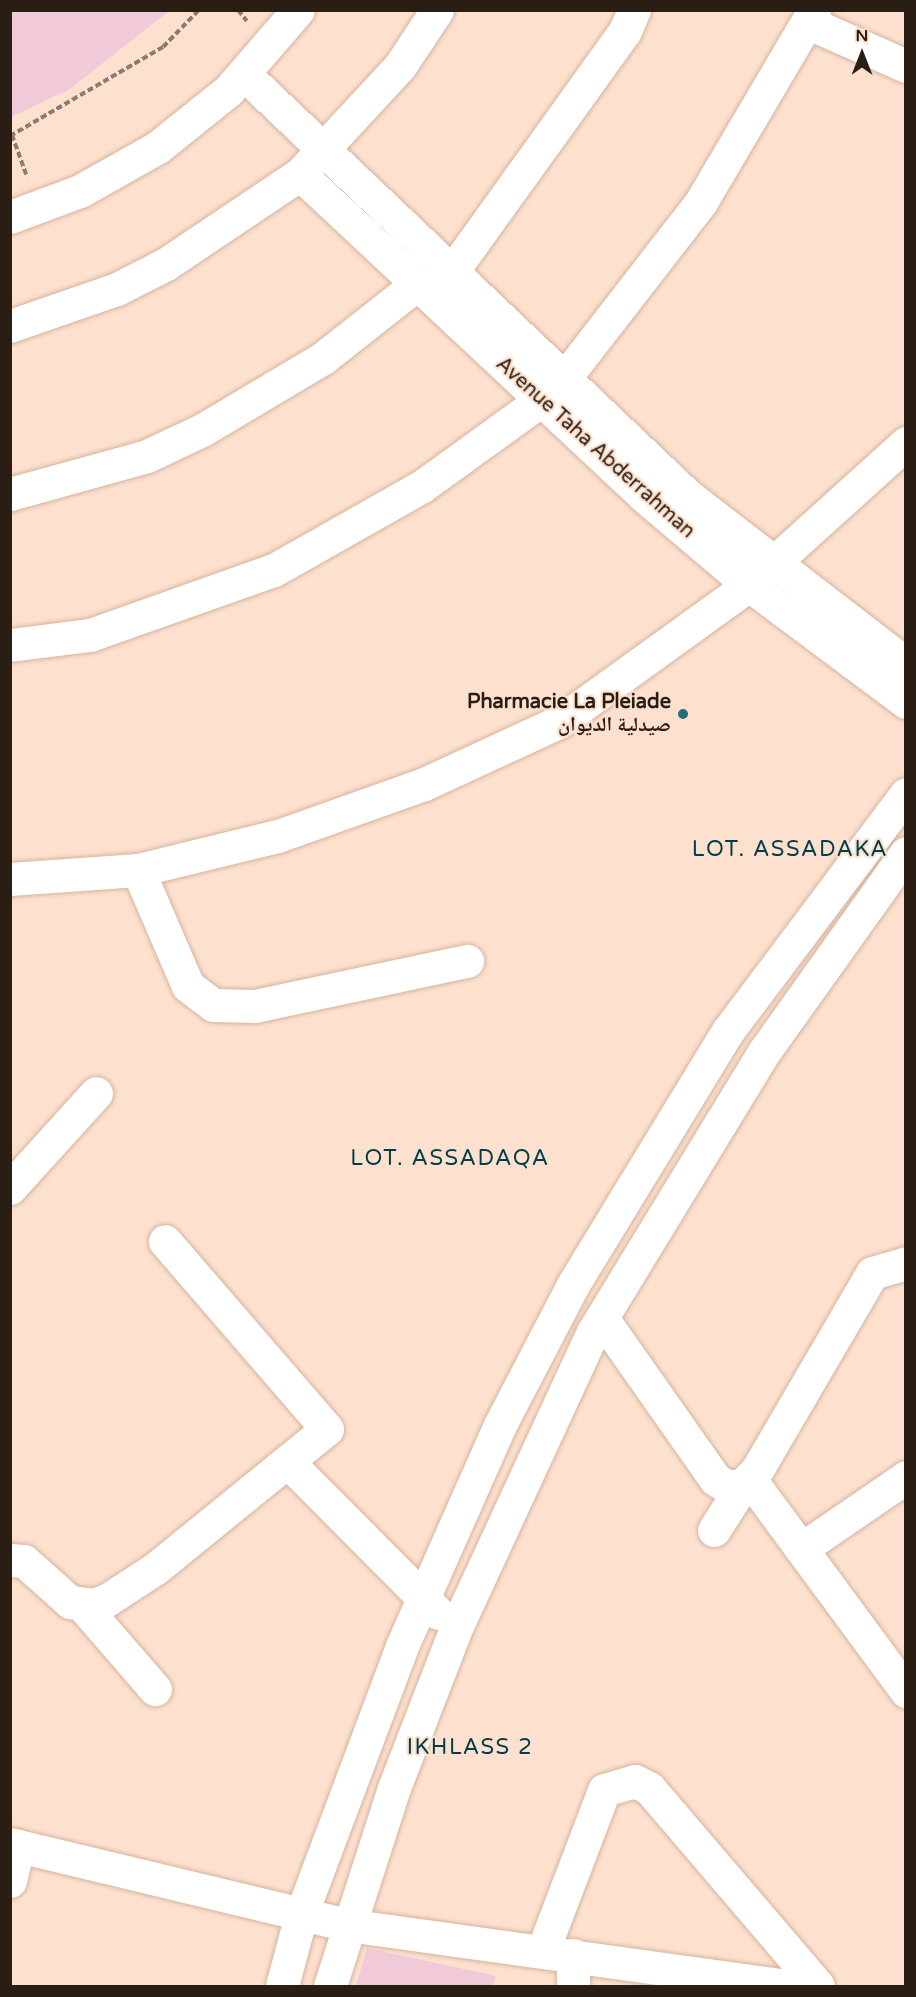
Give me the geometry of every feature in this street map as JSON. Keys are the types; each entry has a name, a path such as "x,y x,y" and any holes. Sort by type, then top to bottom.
{"street":[{"path":"24,212 80,191 158,147 244,74 298,10"},
{"path":"10,326 96,297 166,264 300,174 400,66 437,10"},
{"path":"451,273 625,31 634,10"},
{"path":"10,645 90,634 274,570 421,487 551,391 701,202 812,17 906,66"},
{"name":"Avenue Taha Abderrahman","path":"244,74 451,273 551,391 749,585 906,702"},
{"name":"Avenue Taha Abderrahman","path":"300,174 417,284 772,564 906,664"},
{"path":"10,494 147,456 204,429 323,358 417,284"},
{"path":"10,879 138,870 278,836 424,784 559,722 749,585 906,443"},
{"path":"282,1986 301,1915 423,1600 500,1425 645,1159 742,1012 906,794"},
{"path":"330,1986 347,1924 456,1628 602,1318 764,1052 906,853"},
{"path":"138,870 188,986 213,1005 255,1006 466,961"},
{"path":"10,1188 96,1093"},
{"path":"10,1560 24,1560 70,1602 83,1606 107,1600 137,1583 289,1463 327,1429 165,1241"},
{"path":"714,1530 746,1482 872,1273 906,1263"},
{"path":"602,1318 715,1479 726,1486 746,1482"},
{"path":"289,1463 423,1600 456,1628"},
{"path":"801,1549 906,1477"},
{"path":"746,1482 801,1549 906,1691"},
{"path":"83,1606 155,1689"},
{"path":"563,1964 604,1790 634,1781 649,1788 818,1986"},
{"path":"10,1881 14,1845 301,1915 563,1964 786,1986"}],"path":[{"path":"24,212 11,135 163,47 199,10"}],"shaded area":[{"path":"11,10 169,11 70,89 11,117"},
{"path":"367,1948 496,1976 493,1986 356,1986"}],"place":[{"name":"Pharmacie La Pleiade صيدلية الديوان","path":"683,714"}],"district":[{"name":"LOT. ASSADAKA","path":"790,850"},
{"name":"LOT. ASSADAQA","path":"450,1159"},
{"name":"IKHLASS 2","path":"470,1748"}]}
